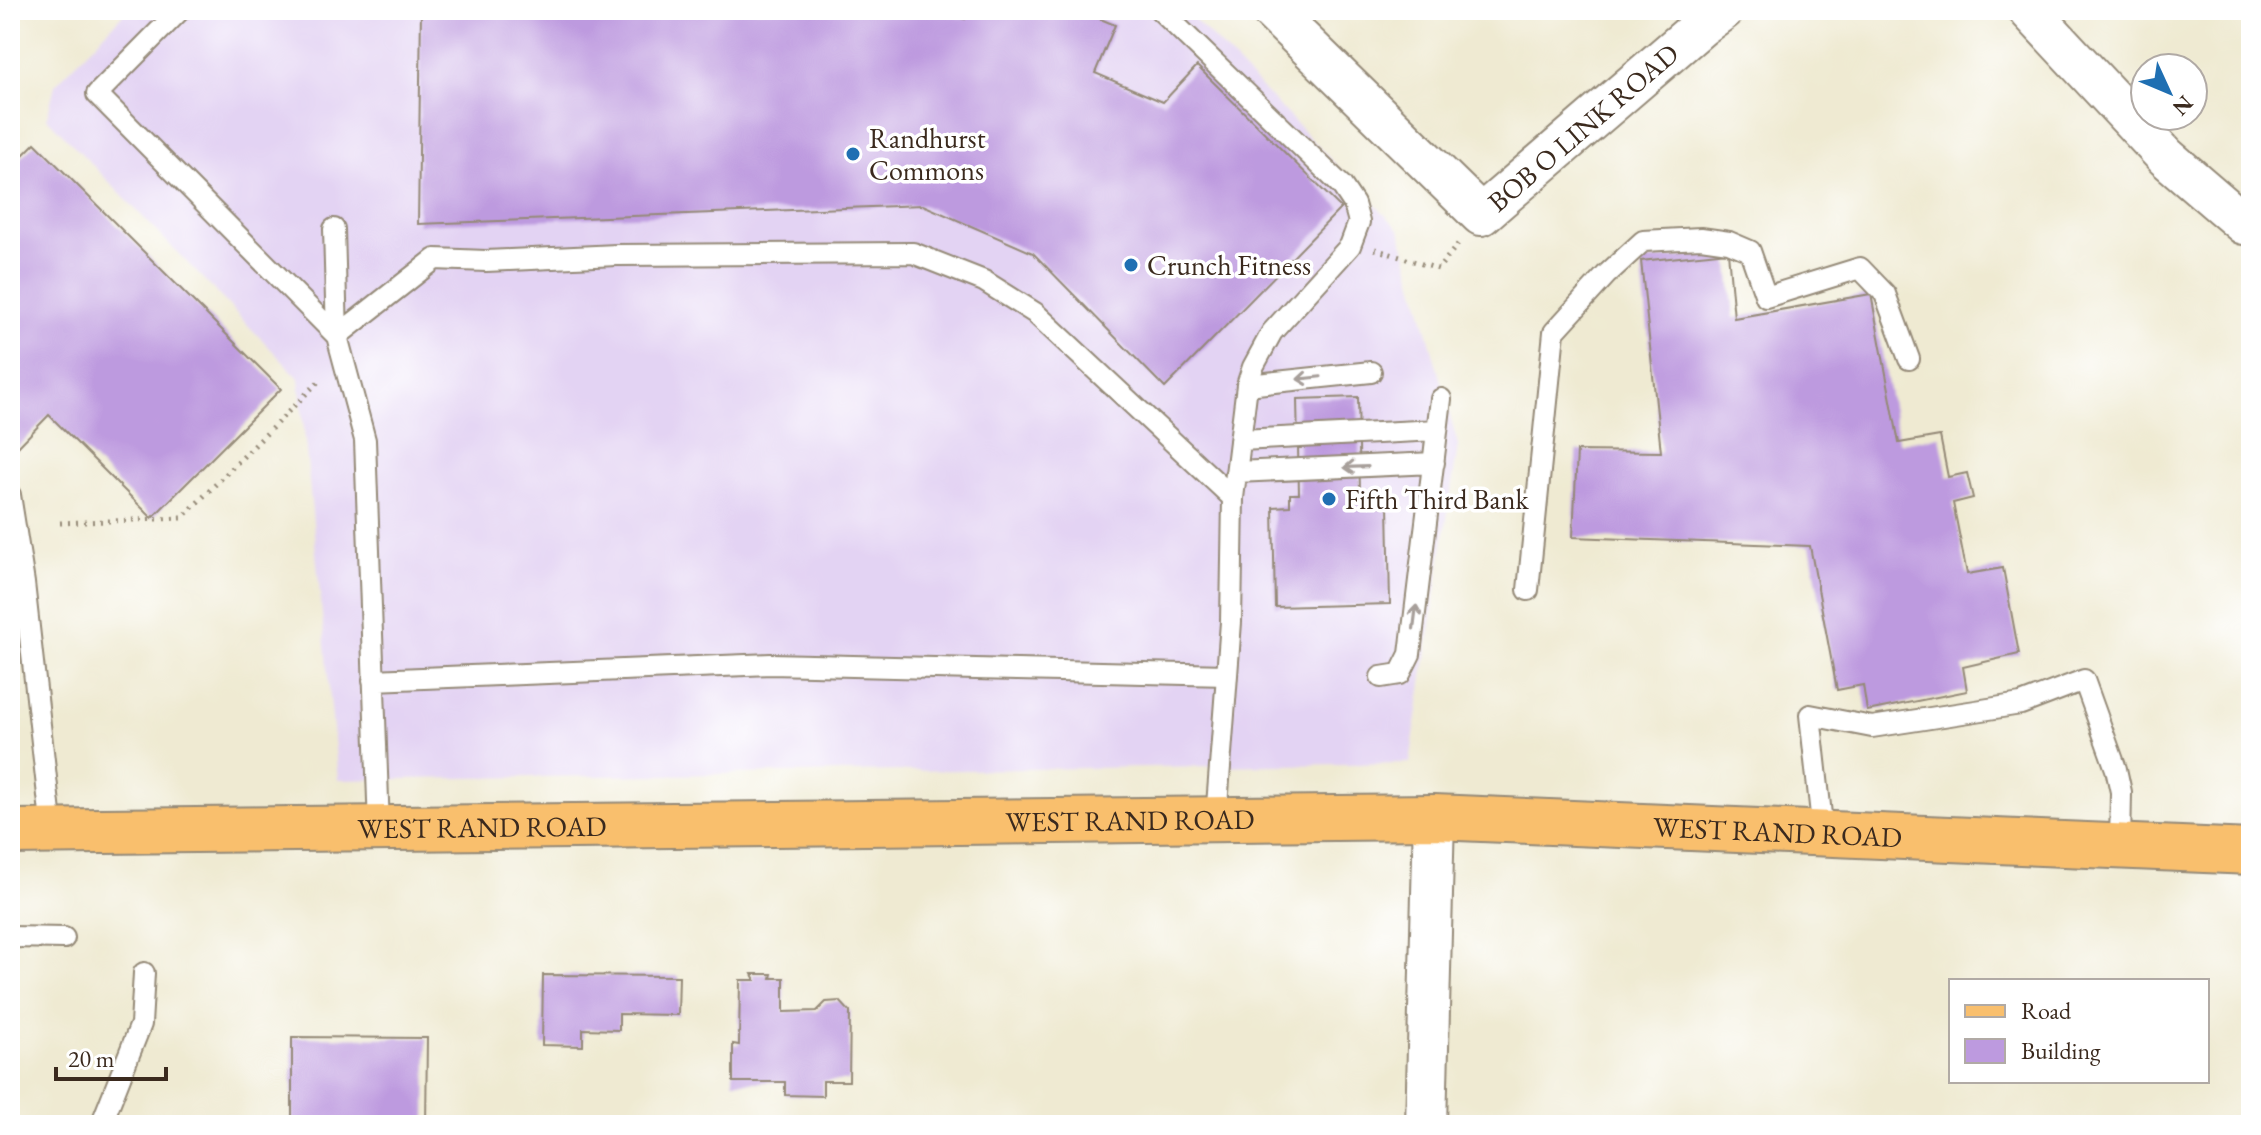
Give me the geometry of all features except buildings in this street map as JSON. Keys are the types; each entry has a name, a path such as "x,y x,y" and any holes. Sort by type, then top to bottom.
{"main road":[{"name":"WEST RAND ROAD","path":"31,832 1434,817 2251,852"}],"street":[{"path":"1271,10 1481,215"},
{"name":"BOB O LINK ROAD","path":"1481,215 1723,10"},
{"path":"2029,10 2166,157 2244,224 2251,225"},
{"path":"1426,1125 1434,817"}],"lane":[{"path":"180,10 97,94 337,336"},
{"path":"1160,10 1342,186 1354,204 1359,222 1351,242 1272,332 1247,385 1233,498 1231,622 1216,819"},
{"path":"334,229 337,336 365,440 379,828"},
{"path":"1528,590 1554,332 1606,275 1643,241 1701,238 1729,242 1750,251 1766,297 1860,268 1885,294 1909,359"},
{"path":"337,336 435,259 486,261 617,255 913,253 984,281 1035,313 1233,498"},
{"path":"1247,385 1371,372"},
{"path":"1381,677 1400,674 1410,654 1441,399"},
{"path":"1240,440 1437,430"},
{"path":"1236,472 1434,463"},
{"path":"10,495 24,583 31,832"},
{"path":"373,680 771,664 1227,675"},
{"path":"1823,833 1810,715 1872,727 2021,704 2084,680 2116,769 2121,792 2120,846"},
{"path":"10,937 64,938"},
{"path":"101,1125 141,1024 144,973"}],"path":[{"path":"1351,242 1438,269 1481,215"},
{"path":"60,523 182,518 342,357"}],"shaded area":[{"name":"Randhurst Commons","path":"127,10 1185,10 1400,230 1458,445 1410,763 338,780 299,378 47,118 55,85"}],"place":[{"name":"Randhurst Commons","path":"853,154"},
{"name":"Crunch Fitness","path":"1131,265"},
{"name":"Fifth Third Bank","path":"1329,499"}]}
